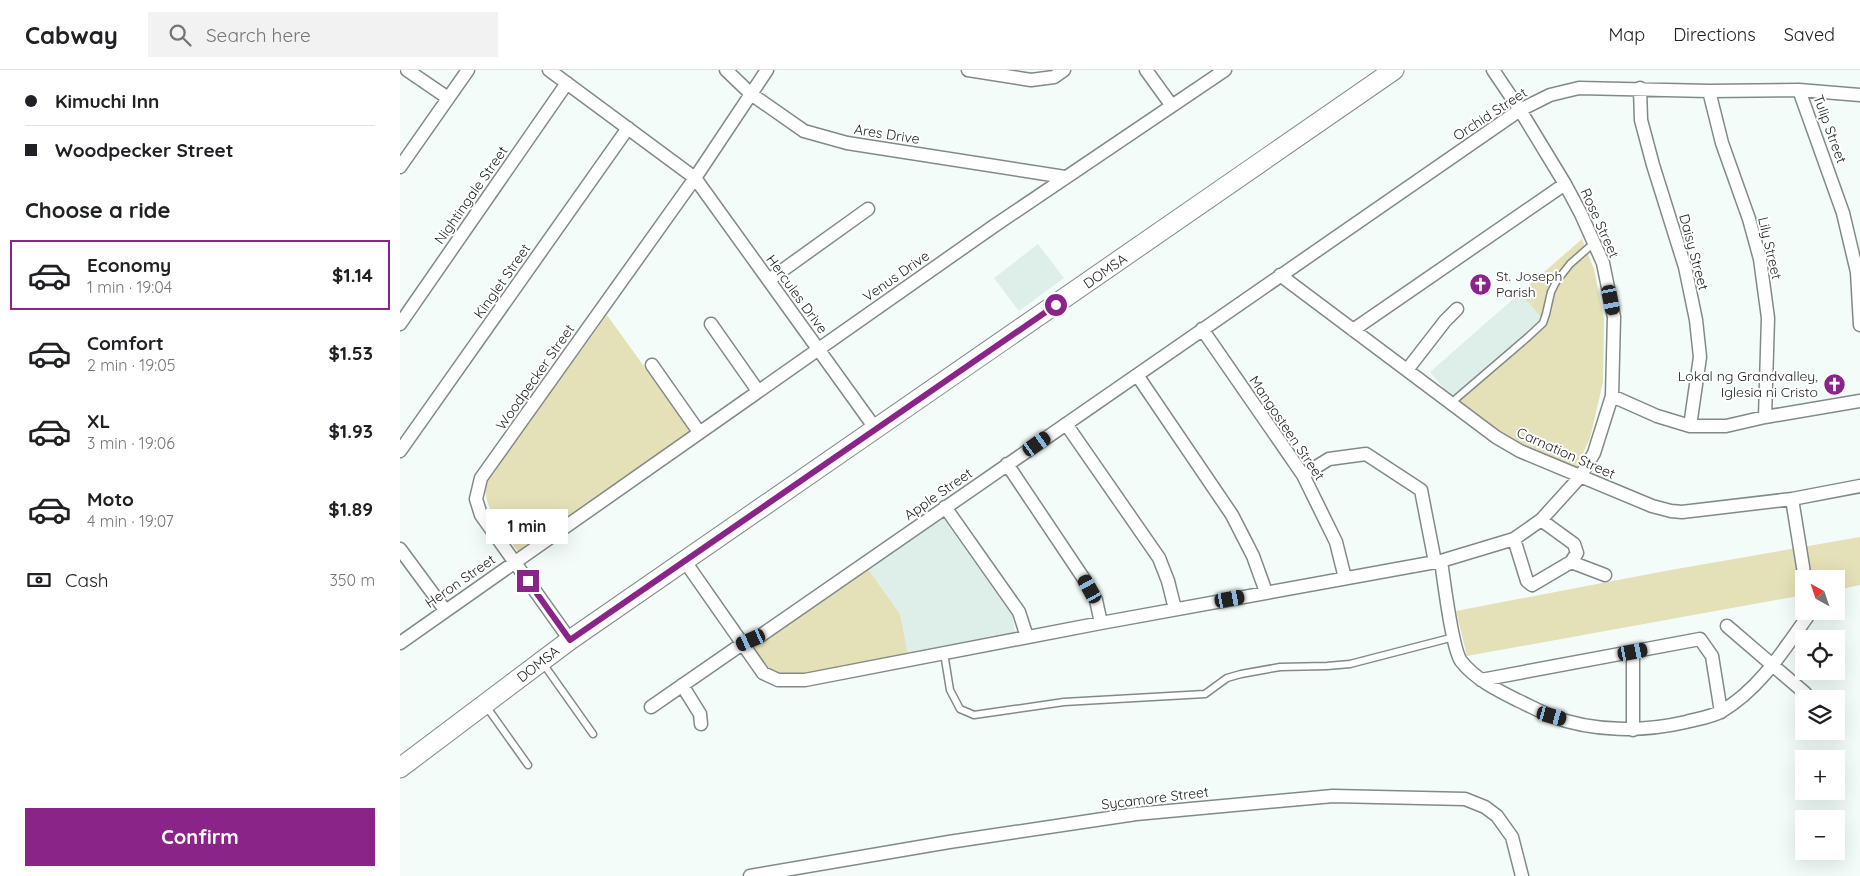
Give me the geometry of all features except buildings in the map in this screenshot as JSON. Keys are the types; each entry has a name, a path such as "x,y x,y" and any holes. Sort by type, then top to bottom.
{"main road":[{"name":"DOMSA","path":"400,768 570,640 1394,70"}],"street":[{"path":"407,70 448,98"},
{"path":"400,168 468,70"},
{"name":"Hercules Drive","path":"550,70 567,78 628,128 695,178 875,428"},
{"name":"Ares Drive","path":"726,70 751,94 804,130 847,143 1065,178"},
{"name":"Woodpecker Street","path":"570,640 482,515 476,499 481,478 695,178 767,70"},
{"path":"968,70 1032,80 1054,77 1064,70"},
{"path":"1146,70 1172,106"},
{"name":"Venus Drive","path":"587,511 1065,178 1225,70"},
{"name":"Rose Street","path":"684,560 763,672 778,680 804,680 1101,622 1438,562 1514,539 1545,515 1580,477 1594,453 1612,396 1614,317 1602,263 1595,242 1565,184 1493,70"},
{"name":"Nightingale Street","path":"400,324 567,78"},
{"name":"Orchid Street","path":"1240,303 1520,110 1550,94 1579,88 1640,88 1709,91 1799,90 1860,95"},
{"name":"Daisy Street","path":"1640,88 1642,120 1653,165 1685,267 1696,320 1700,358 1690,426"},
{"name":"Tulip Street","path":"1799,90 1843,213 1856,272 1860,324"},
{"name":"Lily Street","path":"1709,91 1722,143 1749,219 1760,259 1768,318 1765,417"},
{"name":"Kinglet Street","path":"400,451 628,128"},
{"path":"1353,330 1565,184"},
{"path":"769,280 868,209"},
{"name":"Carnation Street","path":"1280,275 1496,437 1520,451 1652,506 1682,512 1792,499 1860,486"},
{"name":"Apple Street","path":"651,707 742,644 760,636 1240,303"},
{"path":"1408,370 1440,327 1458,309"},
{"path":"711,324 758,391"},
{"name":"Mangosteen Street","path":"1202,329 1303,475 1336,542 1345,578"},
{"path":"652,366 699,432"},
{"path":"1137,375 1232,515 1253,556 1266,592"},
{"path":"1612,396 1657,416 1690,426 1726,426 1765,417 1860,401"},
{"path":"1066,424 1159,558 1168,581 1175,609"},
{"path":"1303,475 1329,459 1366,454 1421,490 1460,660 1481,680 1502,693 1552,716 1605,728 1633,730 1673,725 1721,712 1749,692 1805,620"},
{"path":"1007,464 1084,578 1096,600 1101,622"},
{"path":"1792,499 1804,570"},
{"path":"945,507 1020,612 1027,637"},
{"name":"Heron Street","path":"400,642 587,511"},
{"path":"1514,539 1527,581 1532,585 1571,562 1577,553 1574,544 1545,515"},
{"path":"400,549 445,610"},
{"path":"1571,562 1605,575"},
{"path":"1727,626 1801,690"},
{"path":"1481,680 1700,639 1712,656 1721,712"},
{"path":"1633,652 1633,730"},
{"path":"682,685 700,714 701,724"},
{"name":"Sycamore Street","path":"750,876 949,842 1136,814 1333,796 1465,799 1485,807 1497,816 1512,837 1522,876"}],"lane":[{"path":"1451,403 1543,322 1551,292 1556,282 1570,264 1595,242"},
{"path":"944,653 950,690 960,709 974,715 1064,702 1205,694 1227,678 1240,674 1280,667 1350,664 1454,637"},
{"path":"541,661 593,734"},
{"path":"486,705 528,765"}],"shaded area":[{"path":"1582,239 1594,269 1604,319 1603,382 1590,438 1577,467 1523,444 1487,423 1452,398 1543,319 1520,293"},
{"path":"1038,244 1064,278 1019,311 994,278"},
{"path":"1520,293 1543,318 1452,398 1430,372"},
{"path":"607,315 692,433 519,553 491,512 485,483"},
{"path":"943,518 1012,615 1015,632 908,654 900,614 868,569"},
{"path":"1860,537 1860,585 1845,588 1845,570 1795,570 1795,597 1467,656 1456,611 1665,571"},
{"path":"868,569 900,614 908,654 820,671 787,674 776,672 762,662 752,648"}],"place":[{"name":"St. Joseph Parish","path":"1480,284"},
{"name":"Lokal ng Grandvalley, Iglesia ni Cristo","path":"1834,384"}],"route":[{"path":"528,581 570,640 1056,305"}]}
